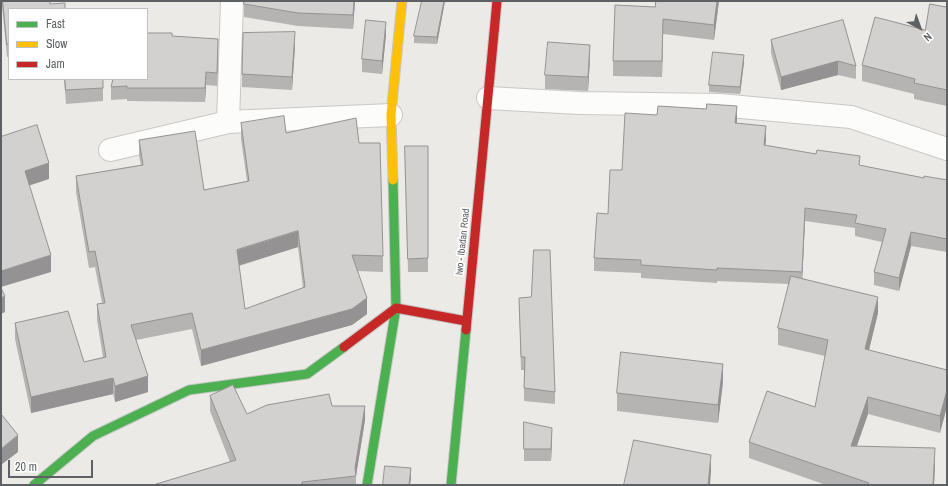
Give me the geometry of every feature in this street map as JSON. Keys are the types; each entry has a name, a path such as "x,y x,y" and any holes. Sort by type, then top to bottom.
{"street":[{"path":"228,122 232,1"},
{"path":"367,485 396,308 391,115 402,1"},
{"name":"Iwo - Ibadan Road","path":"451,485 497,1"},
{"path":"488,98 579,103 719,105 851,117 947,149"},
{"path":"110,150 228,122 391,115"},
{"path":"34,485 93,436 189,390 307,374 396,308 466,321"}],"building":[{"path":"3,1 50,1 50,4 65,3 65,8 8,8 7,44"},
{"path":"244,1 354,1 353,15 298,13 244,4"},
{"path":"422,1 444,1 437,37 414,36"},
{"path":"656,1 717,1 714,25 663,19 662,61 613,61 615,5 655,7"},
{"path":"930,4 946,7 947,5 947,90 914,83 915,79 862,65 875,17 925,30"},
{"path":"366,20 386,22 382,61 362,59"},
{"path":"843,20 856,66 838,61 781,77 771,40"},
{"path":"295,32 292,77 242,74 243,33"},
{"path":"148,33 172,33 172,36 218,39 217,73 206,72 205,88 111,87 113,80 148,80"},
{"path":"548,42 590,45 588,77 545,75"},
{"path":"713,52 744,55 740,87 709,85"},
{"path":"65,80 103,80 103,88 66,90"},
{"path":"707,104 737,106 735,123 766,126 764,145 816,154 817,150 860,156 859,165 924,178 924,176 947,180 947,239 911,232 899,278 874,272 886,229 855,223 857,215 805,208 802,272 717,268 717,270 641,265 641,260 594,258 597,213 608,214 610,170 622,170 625,113 657,115 658,106 706,109"},
{"path":"284,116 286,133 356,118 359,143 380,143 383,256 352,255 367,298 352,309 201,350 192,313 131,325 148,376 115,386 113,378 31,397 15,323 68,311 84,362 106,357 97,304 105,303 95,251 89,252 76,176 143,165 139,140 195,131 204,190 249,181 241,123","holes":["298,231 305,287 245,309 237,250"]},
{"path":"37,125 49,163 25,171 51,255 1,271 1,137"},
{"path":"405,146 428,146 428,258 408,259"},
{"path":"534,250 550,250 555,392 524,388 525,357 521,357 519,298 531,297"},
{"path":"791,276 878,297 865,349 947,370 947,390 940,416 868,397 851,446 935,448 933,485 868,485 869,483 749,442 767,391 815,407 828,340 778,328"},
{"path":"1,288 5,296 1,298"},
{"path":"621,352 723,364 718,405 617,393"},
{"path":"233,385 247,414 267,405 329,394 332,406 365,406 355,468 356,476 302,482 302,485 153,485 236,460 210,396"},
{"path":"1,414 18,435 1,449"},
{"path":"524,422 552,428 551,449 524,449"},
{"path":"634,440 711,455 708,485 624,485"},
{"path":"385,466 411,468 409,485 383,485"}],"traffic: fast":[{"path":"367,485 396,308 393,180"},
{"path":"451,485 466,330"},
{"path":"34,485 93,436 189,390 307,374 344,347"}],"traffic: slow":[{"path":"393,180 391,115 402,1"}],"traffic: jam":[{"path":"466,330 497,1"},
{"path":"344,347 396,308 466,321"}]}
